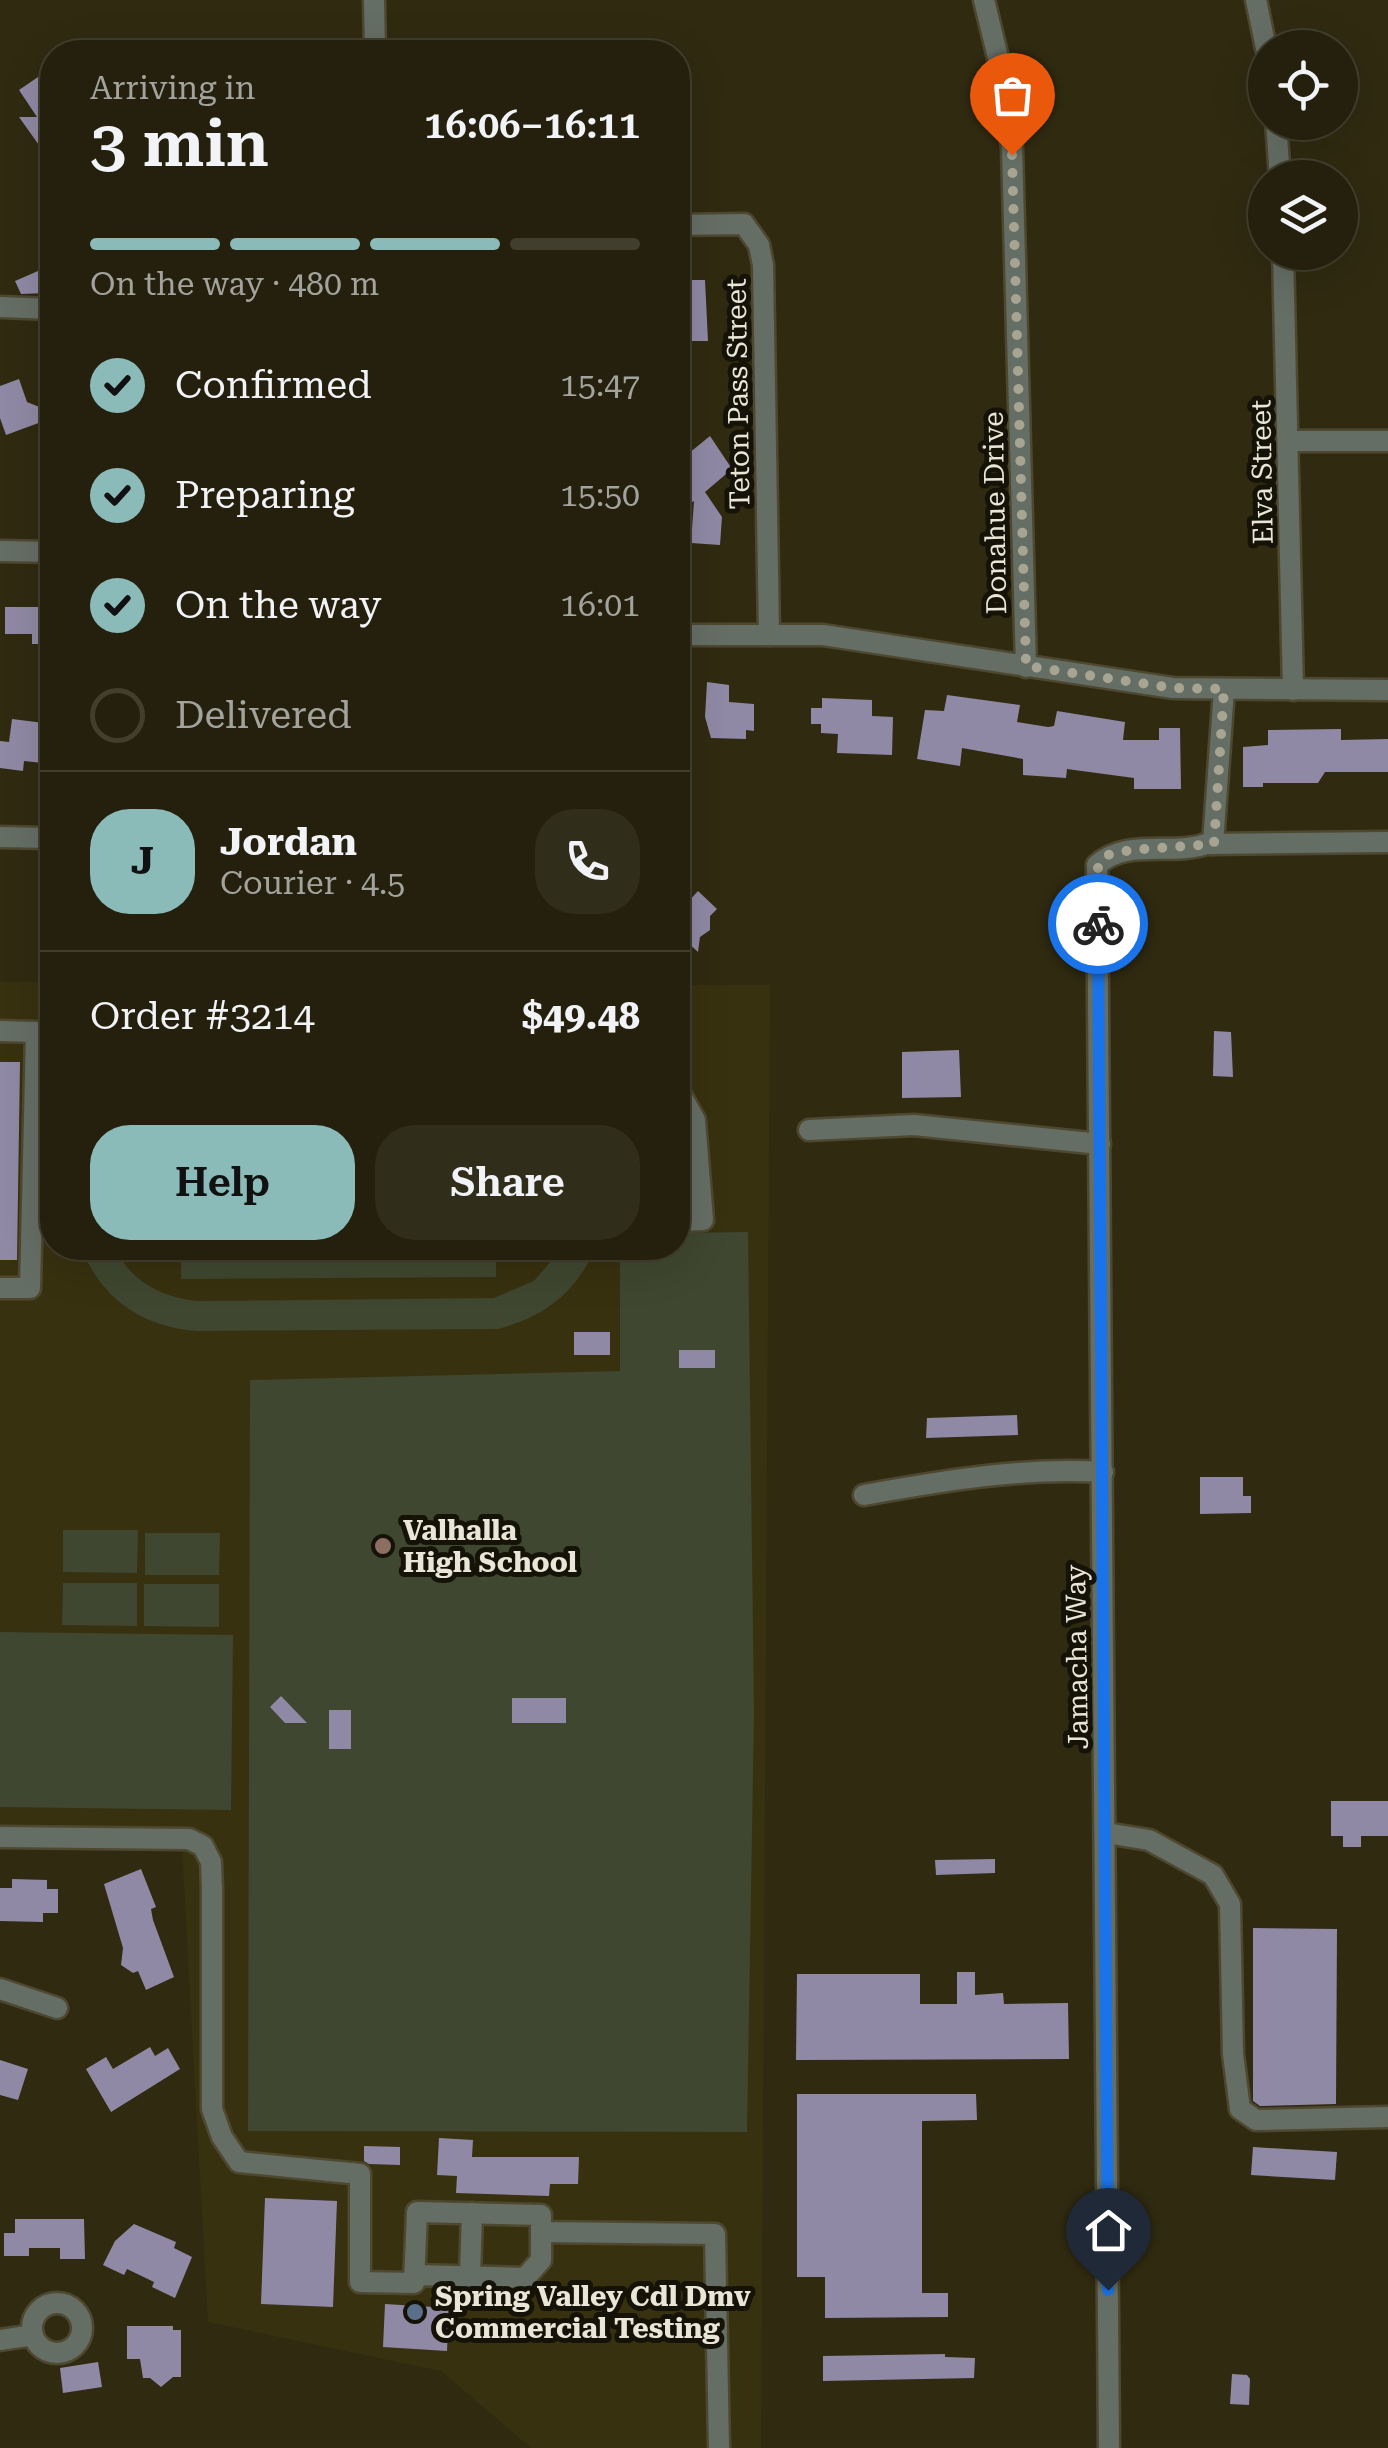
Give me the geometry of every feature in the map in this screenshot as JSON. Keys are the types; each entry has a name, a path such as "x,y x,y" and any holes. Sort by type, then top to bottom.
{"street":[{"path":"374,0 375,40"},
{"name":"Donahue Drive","path":"984,0 1001,70 1012,148 1026,666"},
{"path":"1256,0 1262,30"},
{"name":"Teton Pass Street","path":"690,225 744,224 759,245 764,266 770,635"},
{"name":"Elva Street","path":"1284,270 1293,690"},
{"path":"0,307 40,309"},
{"path":"1290,441 1388,441"},
{"path":"0,551 40,552"},
{"path":"690,635 823,635 1173,688 1388,690"},
{"path":"1224,689 1214,844 1388,842"},
{"path":"0,838 40,838"},
{"name":"Jamacha Way","path":"1109,2448 1098,865 1108,855 1131,850 1214,844"},
{"path":"0,1031 40,1033"},
{"path":"0,1288 30,1288 40,1106"},
{"path":"690,1111 695,1120 702,1220 690,1220"},
{"path":"809,1130 914,1126 1100,1144"},
{"path":"864,1495 1068,1470 1102,1472"},
{"path":"1106,1833 1150,1840 1213,1875 1230,1904 1233,2054 1240,2109 1256,2120 1388,2117"},
{"path":"0,1838 188,1839 203,1846 210,1862 212,1888 212,2110 222,2137 238,2162 360,2174 360,2282 414,2283 417,2212 541,2215 540,2260 525,2278 415,2275"},
{"path":"0,1989 58,2008"},
{"path":"470,2276 472,2213"},
{"path":"541,2232 715,2234 719,2448"},
{"path":"0,2340 33,2336"}],"shaded area":[{"name":"Valhalla High School","path":"0,982 40,982 40,1260 690,1260 690,985 770,985 761,2448 531,2448 441,2371 208,2322 182,1848 0,1845"}],"green space":[{"path":"748,1232 754,1712 747,2132 248,2131 250,1380 620,1371 620,1260 690,1260 690,1233"},
{"path":"87,1260 121,1260 138,1278 159,1291 197,1301 494,1298 534,1281 552,1260 590,1260 569,1290 544,1310 498,1329 177,1328 159,1324 126,1307 112,1296"},
{"path":"181,1260 496,1260 496,1277 181,1279"},
{"path":"63,1530 138,1530 137,1573 63,1572"},
{"path":"145,1533 220,1533 219,1575 145,1575"},
{"path":"63,1583 137,1583 137,1626 62,1625"},
{"path":"144,1584 219,1584 219,1627 144,1626"},
{"path":"0,1632 233,1635 231,1810 0,1807"}],"building":[{"path":"38,77 40,80 40,147 19,117 37,117 19,90"},
{"path":"38,271 40,293 21,294 15,281"},
{"path":"690,280 705,280 708,341 690,341"},
{"path":"19,379 27,402 40,407 40,422 6,435 0,418 0,386"},
{"path":"710,436 732,469 705,492 722,517 720,545 691,543 694,501 690,504 690,452"},
{"path":"5,607 40,607 40,644 32,644 32,634 5,634"},
{"path":"707,682 729,685 729,702 754,704 754,731 746,730 746,739 711,738 705,717"},
{"path":"947,695 1020,705 1017,722 1048,727 1054,726 1057,711 1125,722 1123,740 1159,740 1159,728 1180,728 1181,789 1134,789 1134,778 1067,769 1066,778 1023,775 1023,759 962,748 960,766 917,759 925,710 944,711"},
{"path":"822,698 872,700 872,716 893,717 892,755 837,753 838,734 821,733 821,724 811,724 811,708 822,708"},
{"path":"12,719 40,722 40,763 24,761 23,771 0,768 0,741 9,742"},
{"path":"1341,729 1341,740 1388,739 1388,772 1325,772 1318,783 1243,787 1243,747 1268,745 1268,730"},
{"path":"698,891 717,909 710,916 710,930 700,937 698,952 690,945 690,900"},
{"path":"1214,1031 1231,1032 1233,1077 1213,1076"},
{"path":"959,1050 961,1097 902,1098 902,1052"},
{"path":"0,1062 20,1062 17,1260 0,1260"},
{"path":"574,1332 610,1332 610,1355 574,1355"},
{"path":"679,1350 715,1350 715,1368 679,1368"},
{"path":"1017,1415 1018,1435 926,1438 927,1418"},
{"path":"1200,1477 1243,1477 1243,1496 1251,1496 1251,1513 1200,1514"},
{"path":"281,1696 307,1723 285,1723 270,1707"},
{"path":"512,1698 566,1698 566,1723 512,1723"},
{"path":"329,1710 351,1710 351,1749 329,1749"},
{"path":"1331,1801 1388,1801 1388,1836 1361,1836 1361,1847 1343,1847 1343,1836 1331,1836"},
{"path":"995,1859 995,1873 936,1875 935,1860"},
{"path":"141,1869 156,1907 151,1909 153,1920 174,1977 146,1990 138,1971 133,1973 121,1965 123,1948 104,1884"},
{"path":"12,1879 47,1880 47,1889 58,1889 58,1913 43,1913 43,1922 0,1921 0,1888 12,1888"},
{"path":"1253,1928 1337,1929 1336,2104 1260,2106 1253,2101"},
{"path":"957,1972 975,1972 975,1995 1003,1993 1004,2004 1068,2003 1069,2059 796,2060 797,1974 920,1974 920,2004 957,2004"},
{"path":"150,2047 155,2056 168,2048 180,2069 111,2112 86,2069 106,2057 113,2069"},
{"path":"0,2060 28,2069 18,2100 0,2095"},
{"path":"797,2094 976,2094 977,2120 922,2121 922,2293 948,2293 948,2317 825,2318 825,2277 797,2277"},
{"path":"439,2138 473,2140 472,2157 579,2157 578,2184 550,2184 549,2196 456,2193 457,2176 437,2175"},
{"path":"364,2146 400,2147 400,2165 369,2164 364,2161"},
{"path":"1253,2147 1337,2152 1335,2180 1251,2175"},
{"path":"265,2198 337,2201 333,2307 261,2304"},
{"path":"15,2219 84,2219 85,2259 60,2259 60,2248 29,2248 29,2256 4,2256 4,2233 15,2233"},
{"path":"134,2224 176,2242 174,2248 192,2257 175,2298 127,2269 124,2275 103,2265 115,2241"},
{"path":"385,2304 449,2308 447,2351 383,2347"},
{"path":"127,2326 173,2326 173,2330 181,2330 181,2377 173,2377 161,2387 150,2378 143,2378 140,2359 127,2359"},
{"path":"945,2354 975,2358 974,2378 823,2381 823,2356"},
{"path":"98,2362 102,2387 63,2393 60,2368"},
{"path":"1232,2374 1247,2375 1250,2379 1249,2405 1230,2404"}],"way so far":[{"path":"1012,155 1026,666 1173,688 1224,689 1214,844 1108,855 1098,865 1098,924"}],"place":[{"name":"Valhalla High School","path":"383,1546"},
{"name":"Spring Valley Cdl Dmv Commercial Testing","path":"415,2312"}],"route":[{"path":"1098,924 1108,2290"}]}
